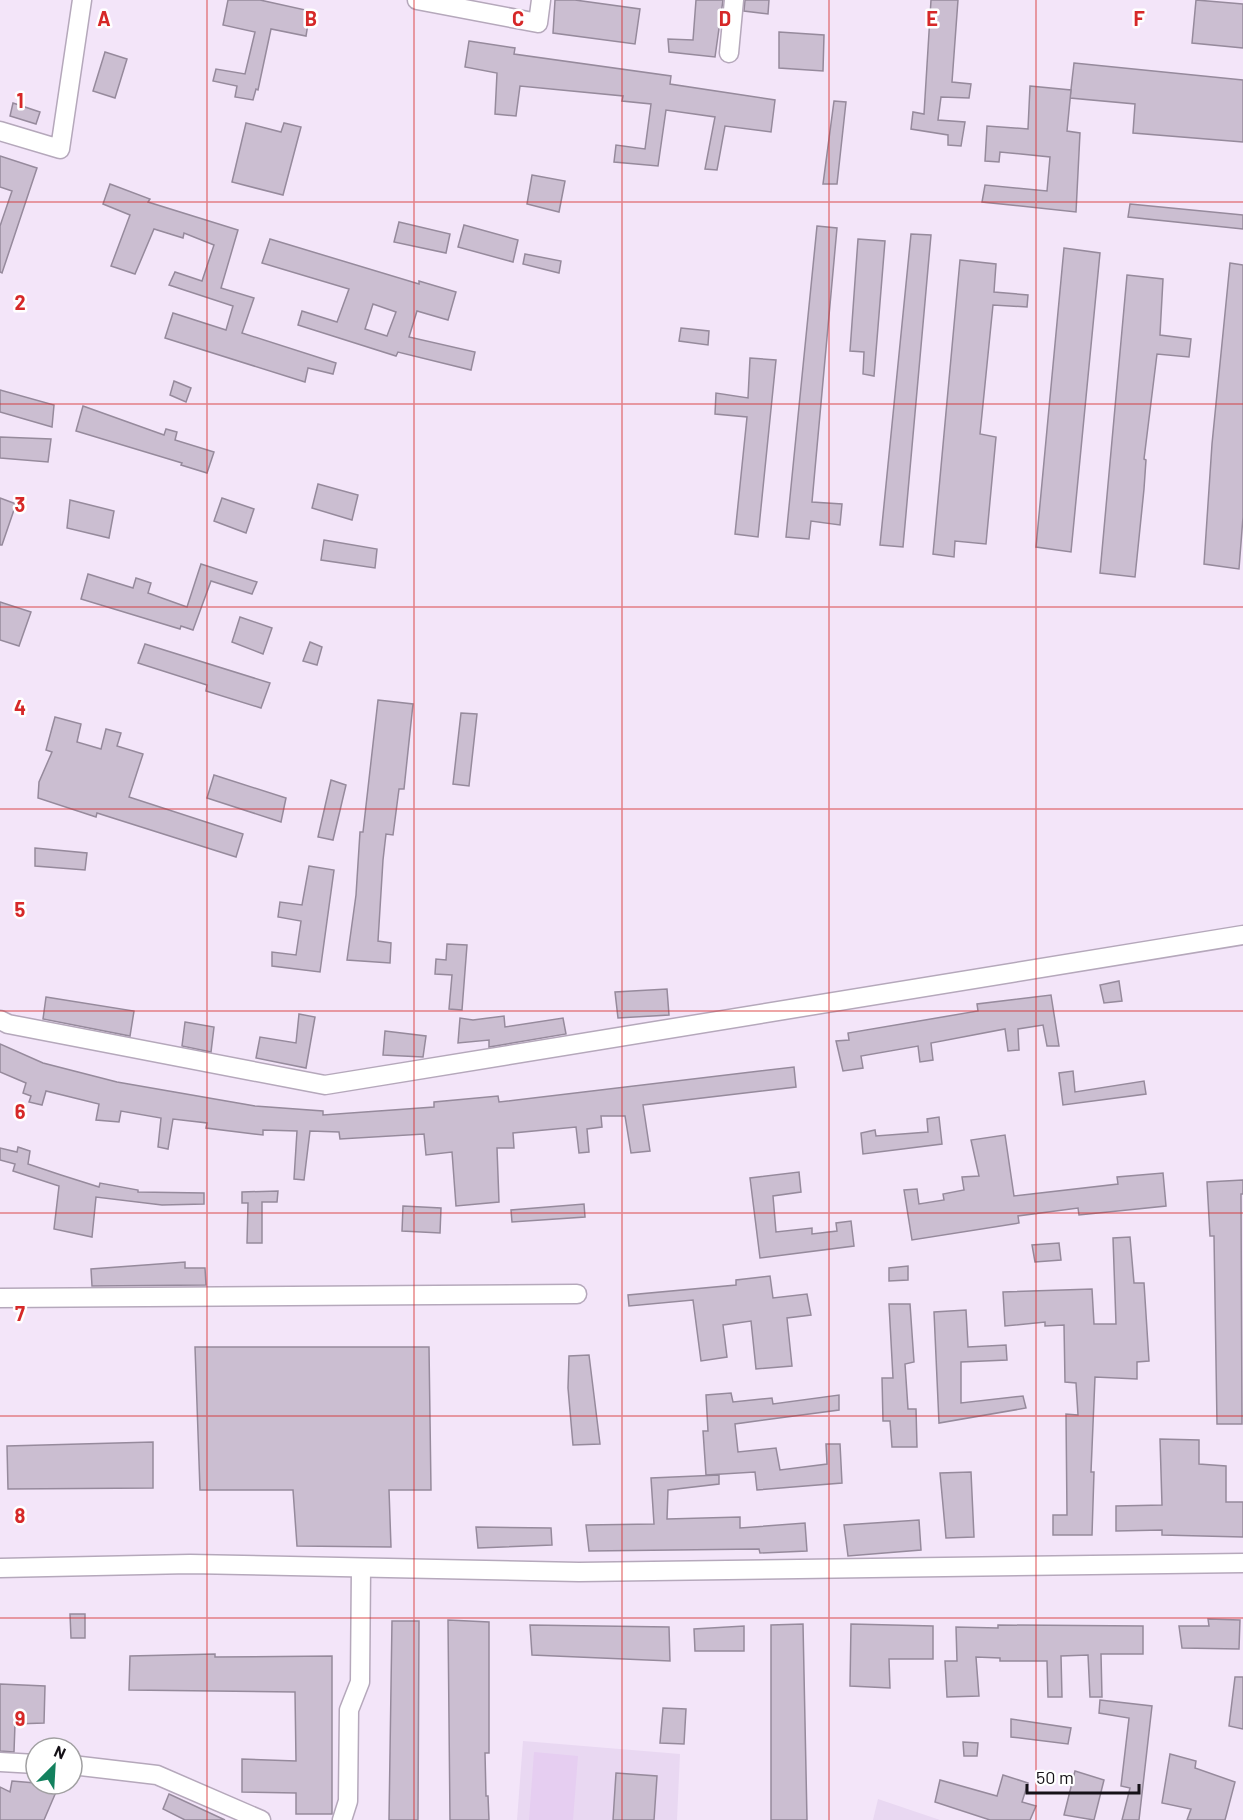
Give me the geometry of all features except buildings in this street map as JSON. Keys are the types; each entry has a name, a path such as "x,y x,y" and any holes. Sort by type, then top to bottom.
{"street":[{"path":"0,131 60,148 82,0"},
{"path":"417,0 538,23 541,0"},
{"path":"729,53 734,0"},
{"path":"0,1020 8,1024 325,1085 1243,935"},
{"path":"0,1298 577,1294"},
{"path":"0,1568 190,1564 579,1572 1243,1563"},
{"path":"342,1820 348,1801 350,1710 360,1682 361,1568"},
{"path":"0,1762 24,1763"},
{"path":"84,1767 157,1775 261,1820"}],"shaded area":[{"path":"523,1741 680,1754 677,1820 517,1820"},
{"path":"534,1752 578,1756 573,1820 529,1820"},
{"path":"878,1799 940,1820 873,1820"}]}
